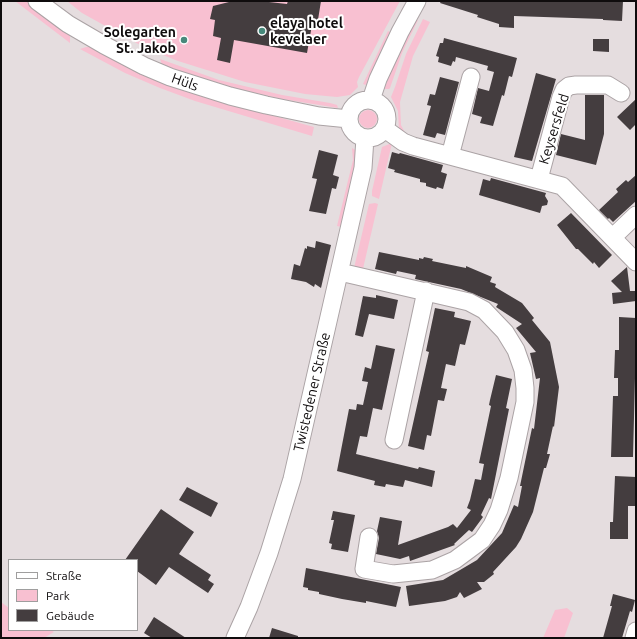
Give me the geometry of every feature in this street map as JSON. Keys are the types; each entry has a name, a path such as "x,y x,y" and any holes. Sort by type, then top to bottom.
{"street":[{"name":"Hüls","path":"37,1 68,24 104,45 144,66 170,77 230,96 266,105 319,116 349,119"},
{"path":"371,100 378,79 397,38 417,1"},
{"path":"450,156 471,77"},
{"name":"Keysersfeld","path":"539,179 564,90 569,86 576,85 608,85 621,93"},
{"path":"371,100 383,106 388,118 385,129 376,137 365,138 355,134 349,124 349,119 353,107 358,102 371,100"},
{"name":"Keysersfeld","path":"385,129 403,142 413,146 562,186 636,262"},
{"name":"Twistedener Straße","path":"235,638 249,607 269,553 292,479 363,168 365,138"},
{"path":"613,237 636,215"},
{"path":"340,272 469,302 484,310 505,332 516,350 523,370 525,388 525,402 509,478 499,510 492,525 482,540 455,560 432,570 393,574 364,569 369,537"},
{"path":"394,440 426,291"},
{"path":"634,638 636,631"}],"green space":[{"path":"15,1 27,1 47,16 70,35 70,43"},
{"path":"67,1 400,1 359,77 357,82 358,87 350,95 337,97 305,94 245,82 178,61 148,49 127,38 82,13"},
{"path":"423,19 430,22 413,56 400,102 401,125 405,133 399,131 398,111 391,97 406,54"},
{"path":"418,20 402,53 390,88 384,89 399,50 415,21"},
{"path":"388,31 392,33 366,85 363,84"},
{"path":"94,47 249,109 314,127 312,136 195,101 160,88 125,73 80,49"},
{"path":"160,59 219,80 282,95 330,103 337,105 338,108 282,99 217,84 162,65"},
{"path":"368,110 374,113 377,119 374,125 368,128 362,125 359,119 362,113"},
{"path":"392,143 379,199 372,196 372,191 382,147"},
{"path":"352,148 357,151 358,156 342,227 337,226 353,160"},
{"path":"369,204 378,204 362,273 354,268"},
{"path":"1,602 8,607 8,631 54,632 44,638 1,638"},
{"path":"567,608 573,613 564,638 543,638 555,610"}],"building":[{"name":"elaya hotel kevelaer","path":"233,1 260,1 287,4 288,1 321,1 317,26 312,25 307,53 234,40 230,63 217,60 221,38 213,36 215,20 210,19 213,6"},
{"path":"441,1 623,1 622,21 514,16 514,28 499,27 499,24 477,17 478,15 440,3"},
{"path":"444,38 517,58 512,77 509,76 504,96 502,95 493,126 480,123 482,117 472,114 478,88 489,91 494,72 487,70 488,66 456,57 455,62 453,61 451,66 438,62 439,57 436,56 440,43 443,43"},
{"path":"593,39 609,39 609,52 593,51"},
{"path":"536,73 556,79 532,161 514,157"},
{"path":"440,77 459,82 445,135 437,133 435,138 423,135 431,106 427,105 430,94 435,95"},
{"path":"585,95 604,95 604,134 596,165 556,155 561,134 585,140"},
{"path":"636,99 636,124 630,130 617,117"},
{"path":"319,150 338,155 333,175 339,177 336,189 332,188 326,214 309,211 317,179 312,178"},
{"path":"392,152 443,165 441,172 447,174 443,189 437,187 436,189 426,186 426,183 420,182 420,179 394,172 395,170 388,168"},
{"path":"636,175 636,201 613,222 599,210 618,192 616,189 626,180 628,182"},
{"path":"491,178 546,193 545,196 548,201 547,205 542,206 540,213 479,195 483,179 490,181"},
{"path":"571,213 612,255 599,268 594,262 593,264 578,249 576,249 557,225"},
{"path":"316,241 331,245 321,288 315,284 314,287 306,282 291,279 294,264 300,266 305,248 307,249 307,246 315,248"},
{"path":"379,252 419,260 419,258 423,259 424,257 433,259 432,261 466,268 466,266 492,277 490,282 496,284 495,287 522,303 534,318 532,320 550,342 559,387 554,427 553,426 547,454 550,454 546,468 544,468 533,512 516,547 493,572 494,574 484,582 477,582 482,589 464,598 460,592 457,597 445,601 409,606 406,586 443,580 477,560 502,533 514,505 518,507 522,486 520,486 532,428 534,429 540,378 536,379 530,353 536,352 516,328 522,324 496,307 498,304 461,289 415,279 416,275 397,271 396,274 375,269"},
{"path":"627,267 630,291 636,291 636,301 613,304 612,293 622,292 611,281"},
{"path":"376,295 398,300 394,319 369,314 363,337 355,335 363,296 376,298"},
{"path":"435,308 455,312 454,317 471,321 465,345 460,344 455,366 446,364 441,388 447,389 444,401 438,400 431,436 427,435 424,450 408,446 429,352 426,351"},
{"path":"619,317 636,318 636,378 633,457 611,457 613,396 618,396 618,378 614,378 615,350 619,350"},
{"path":"376,345 395,349 382,410 373,408 367,437 360,436 356,454 418,469 419,467 435,471 432,487 405,480 403,487 386,484 385,487 374,485 375,481 337,471 349,409 356,410 357,404 363,405 368,382 362,381 365,367 371,369"},
{"path":"496,375 512,379 506,408 509,409 491,499 489,498 481,515 483,517 472,532 469,530 454,544 455,545 410,561 409,556 400,559 376,554 379,538 377,531 380,517 402,521 398,545 453,524 457,528 471,510 467,508 475,479 481,480 484,464 479,463"},
{"path":"615,476 636,477 635,506 628,506 628,539 610,539 610,522 613,522"},
{"path":"187,487 218,503 211,517 179,500"},
{"path":"161,509 194,532 179,554 211,575 208,580 214,584 208,593 169,567 156,585 138,572 138,559 126,559"},
{"path":"333,511 355,515 348,552 331,549 332,544 329,543 334,520 331,520"},
{"path":"306,568 401,587 396,607 366,601 366,603 342,599 308,590 308,588 303,587"},
{"path":"613,594 635,600 622,638 603,638 612,606 610,606"},
{"path":"154,617 186,638 152,638 144,633"},
{"path":"272,628 298,636 298,638 269,638"}],"place":[{"name":"elaya hotel kevelaer","path":"262,31"},
{"name":"Solegarten St. Jakob","path":"184,40"}]}
